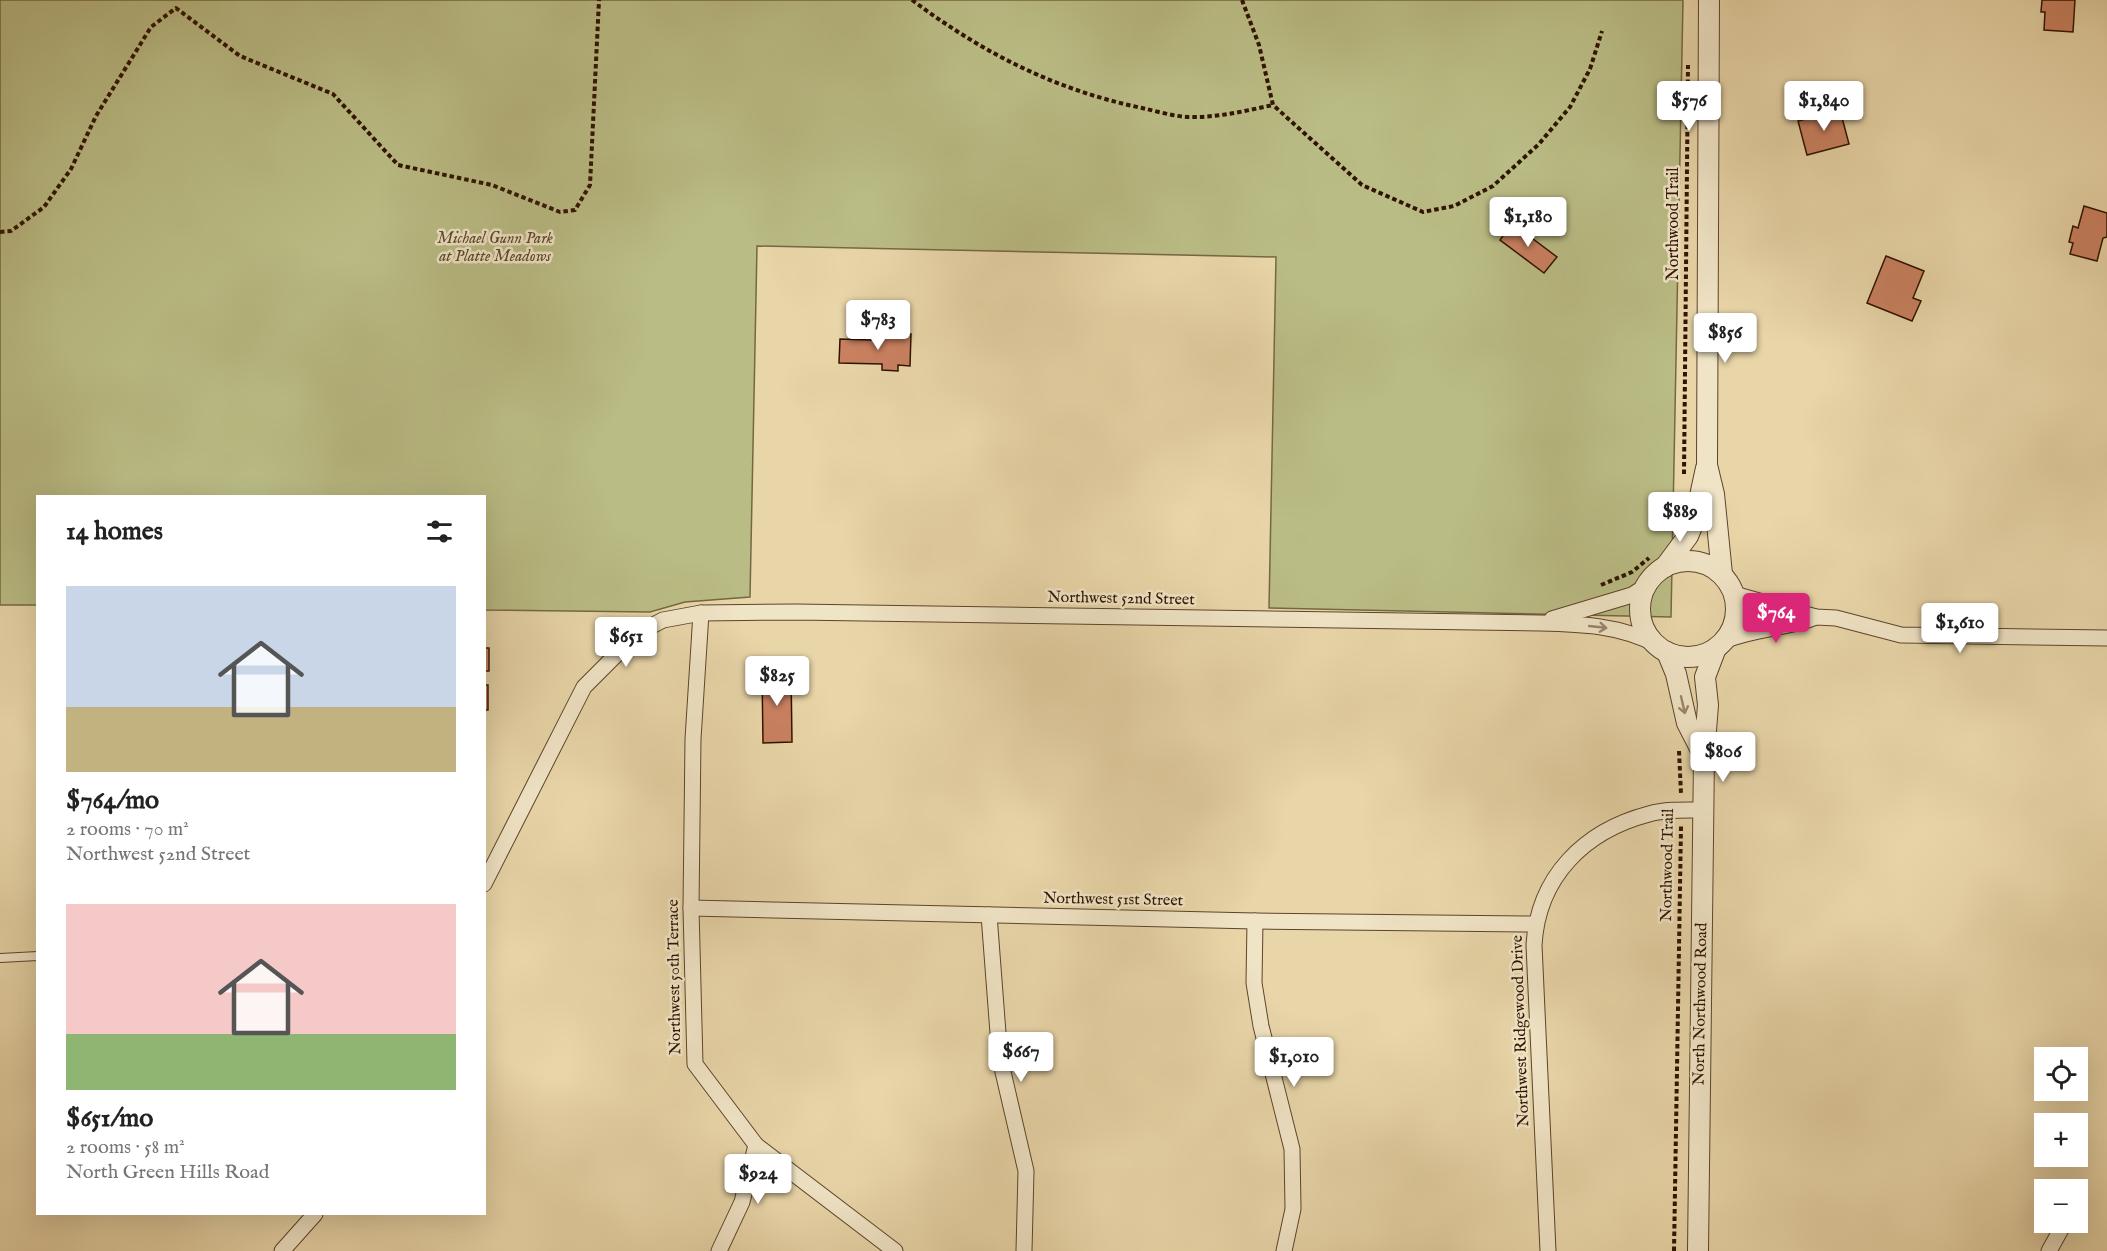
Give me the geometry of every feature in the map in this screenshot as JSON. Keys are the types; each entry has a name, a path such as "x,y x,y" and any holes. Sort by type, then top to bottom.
{"street":[{"path":"1709,0 1707,465 1692,528 1658,562 1646,586 1640,611 1648,635 1662,648 1680,656 1694,656 1749,632 1791,626 1816,617"},
{"path":"1707,465 1714,494 1722,574"},
{"path":"1658,562 1694,561 1709,565 1722,574 1734,594 1736,619 1720,644"},
{"name":"Northwest 52nd Street","path":"1540,623 1632,595 1646,586"},
{"path":"1734,594 1762,603 1792,608 1816,617 1836,618 1901,635 2107,638"},
{"name":"Northwest 52nd Street","path":"486,880 584,687 638,633 663,620 701,613 1540,623 1613,628 1638,635 1662,648"},
{"name":"Northwest 50th Terrace","path":"701,613 693,739 691,908 695,1064 756,1145 895,1251"},
{"name":"North Northwood Road","path":"1698,1251 1704,756 1708,705 1706,676 1720,644"},
{"name":"North Northwood Road","path":"1662,648 1676,674 1687,723 1704,756"},
{"name":"Northwest Ridgewood Drive","path":"1548,1251 1534,945 1535,924 1546,890 1564,865 1586,842 1650,814 1704,810"},
{"name":"Northwest 51st Street","path":"691,908 1255,921 1535,924"},
{"path":"989,915 1000,1059 1026,1171 1024,1251"},
{"path":"1255,921 1256,994 1261,1026 1292,1149 1293,1209 1284,1251"},
{"path":"718,1251 742,1202 756,1145"},
{"path":"282,1251 314,1215"},
{"path":"2049,1251 2059,1233"}],"lane":[{"path":"0,958 36,956"}],"path":[{"path":"0,232 10,231 44,207 71,169 96,116 151,27 176,8 240,56 333,94 398,165 492,185 560,212 575,210 590,185 599,0"},
{"path":"912,0 958,34 1039,77 1111,101 1186,117 1235,114 1273,105"},
{"path":"1242,0 1259,45 1273,105 1362,185 1424,212 1454,206 1493,186 1539,144 1570,107 1590,69 1602,31"},
{"name":"Northwood Trail","path":"1684,477 1688,60"},
{"path":"1590,607 1587,591 1658,562"},
{"name":"Northwood Trail","path":"1674,1251 1681,810 1678,744"}],"green space":[{"name":"Michael Gunn Park at Platte Meadows","path":"0,0 1683,0 1671,617 1269,608 1276,257 757,246 750,597 685,602 650,612 486,610 486,495 36,495 36,605 0,605"}],"building":[{"path":"2042,0 2075,0 2073,32 2044,30 2045,12 2041,12"},
{"path":"1840,110 1849,144 1807,155 1798,121"},
{"path":"2084,206 2107,213 2107,237 2103,238 2097,261 2070,254 2073,243 2069,242 2073,226 2078,228"},
{"path":"1512,223 1557,257 1544,273 1500,240"},
{"path":"1886,256 1924,271 1913,298 1921,301 1912,321 1867,303"},
{"path":"871,333 911,334 910,366 898,365 898,371 882,370 882,364 839,363 840,339 871,340"},
{"path":"486,648 489,648 489,671 486,671"},
{"path":"762,672 791,672 792,742 763,743"},
{"path":"486,685 488,685 488,710 486,710"}]}
